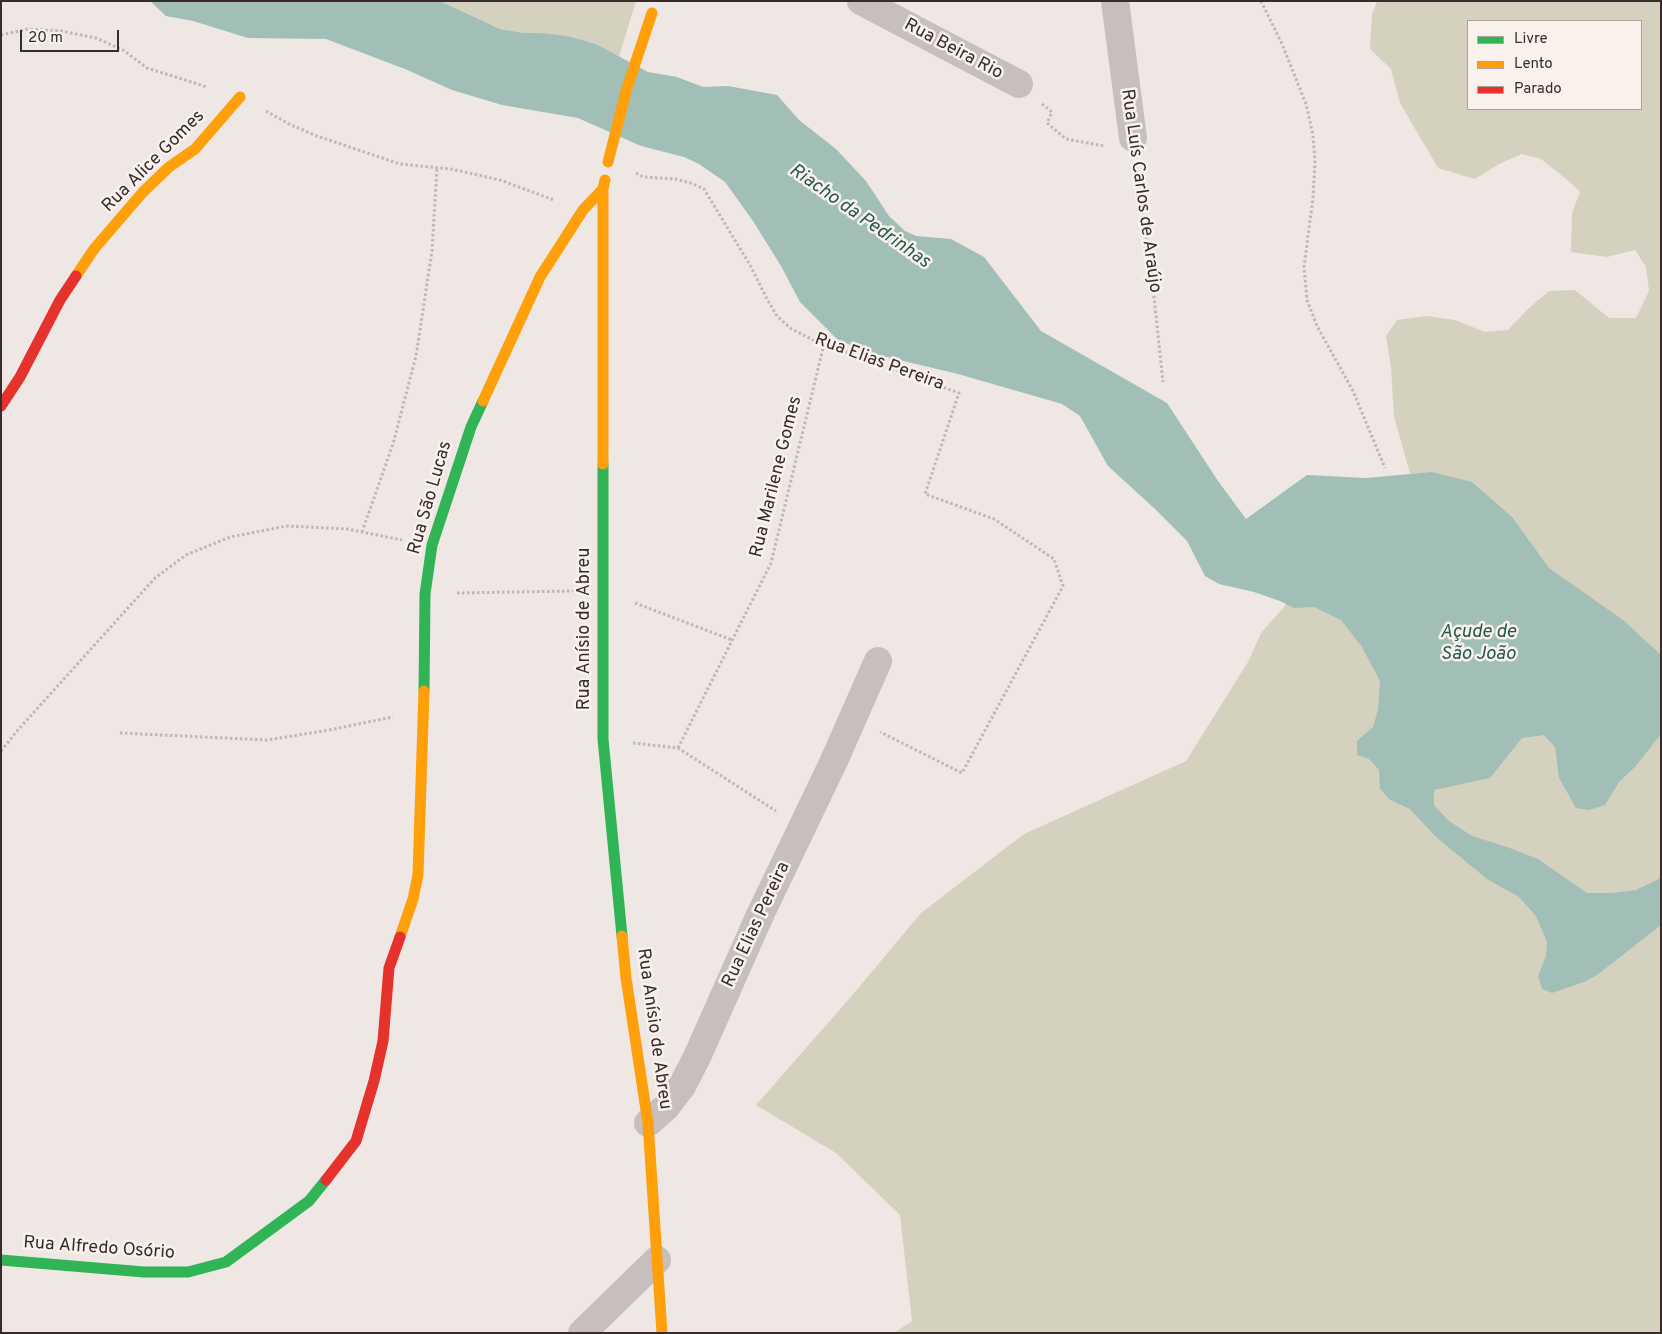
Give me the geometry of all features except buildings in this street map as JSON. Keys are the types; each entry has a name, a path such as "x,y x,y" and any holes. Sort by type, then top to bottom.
{"street":[{"name":"Rua Anísio de Abreu","path":"655,1 628,88 608,162 603,189 603,739 625,969 648,1123 662,1333"},
{"name":"Rua Beira Rio","path":"861,1 990,71 1019,84"},
{"name":"Rua Luís Carlos de Araújo","path":"1115,1 1133,138"},
{"name":"Rua Alice Gomes","path":"1,406 20,377 60,300 94,249 143,192 169,168 195,148 240,97"},
{"name":"Rua São Lucas","path":"419,852 425,594 432,545 471,427 540,277 583,210 603,189"},
{"name":"Rua Elias Pereira","path":"648,1123 666,1107 682,1086 697,1057 760,915 878,661"},
{"name":"Rua Alfredo Osório","path":"1,1260 144,1272 188,1272 226,1262 309,1201 356,1141 374,1081 383,1041 389,968 412,899 418,874 419,852"},
{"path":"582,1333 657,1260"}],"path":[{"path":"1261,1 1282,44 1306,104 1313,135 1315,162 1313,198 1304,266 1308,300 1317,326 1353,391 1385,468"},
{"path":"1,35 28,29 62,31 96,38 123,50 147,68 240,97 291,125 317,136 400,164 451,169 500,180 583,210"},
{"path":"1019,84 1052,112 1047,123 1066,140 1109,147 1133,138"},
{"name":"Rua Luís Carlos de Araújo","path":"1133,138 1153,287 1163,382"},
{"path":"362,532 393,444 416,356 432,251 437,168"},
{"name":"Rua Elias Pereira","path":"635,172 643,177 691,182 704,189 750,265 766,300 777,316 790,328 824,344 959,393 925,494 994,519 1054,559 1063,586 962,772 852,718"},
{"name":"Rua Marilene Gomes","path":"678,748 771,563 824,344"},
{"path":"1,751 155,578 186,554 230,537 287,526 347,529 432,545"},
{"path":"120,733 266,740 329,730 423,710"},
{"path":"603,739 678,748 802,827"}],"shaded area":[{"path":"440,1 636,1 619,57 596,44 540,33 524,33 500,29"},
{"path":"1377,1 1661,1 1661,1333 894,1333 912,1321 900,1215 836,1153 756,1105 921,913 1024,834 1186,761 1248,662 1261,633 1292,598 1227,533 1294,485 1412,481 1394,416 1391,368 1386,336 1397,320 1427,316 1455,320 1485,332 1508,330 1549,291 1575,290 1609,318 1636,318 1649,291 1646,267 1635,250 1607,257 1571,252 1572,213 1580,192 1541,159 1522,154 1499,164 1475,179 1438,168 1400,103 1391,69 1370,49 1372,14"}],"water":[{"path":"150,1 440,1 500,29 567,36 596,44 648,72 677,77 703,87 728,86 777,95 799,120 836,149 866,181 889,216 905,231 916,236 951,239 984,257 1041,331 1167,403 1218,481 1246,519 1307,475 1366,478 1432,472 1472,482 1512,517 1549,568 1623,620 1661,655 1661,734 1635,767 1619,782 1605,805 1589,810 1576,808 1559,778 1555,747 1544,735 1522,738 1490,778 1434,790 1434,805 1449,821 1472,836 1538,859 1587,893 1613,893 1636,890 1661,878 1661,925 1597,975 1584,982 1552,993 1542,989 1538,976 1546,956 1547,942 1536,916 1519,897 1487,879 1436,837 1410,809 1390,800 1380,789 1379,770 1369,759 1357,755 1357,741 1373,727 1378,710 1380,681 1362,647 1341,620 1314,607 1294,608 1254,592 1219,584 1205,576 1187,541 1108,466 1080,416 1062,404 958,374 866,352 837,339 800,302 781,266 753,221 725,182 699,164 684,157 641,146 578,118 502,105 452,90 405,69 326,39 248,38 193,21 166,16"}],"traffic: fast":[{"path":"424,691 425,594 432,545 471,427 483,401"},
{"path":"603,464 603,739 622,936"},
{"path":"1,1260 144,1272 188,1272 226,1262 309,1201 326,1180"}],"traffic: slow":[{"path":"608,162 627,88 652,13"},
{"path":"76,276 94,249 143,192 169,167 195,149 240,97"},
{"path":"603,464 603,189 605,180"},
{"path":"483,401 540,277 583,210 603,189"},
{"path":"400,937 413,899 418,875 424,691"},
{"path":"622,936 626,978 648,1123 662,1333"}],"traffic: jam":[{"path":"1,406 20,377 60,300 76,276"},
{"path":"326,1180 356,1141 374,1081 383,1041 389,968 400,937"}],"water label":[{"name":"Riacho da Pedrinhas","path":"859,217"},
{"name":"Açude de São João","path":"1478,644"}]}
